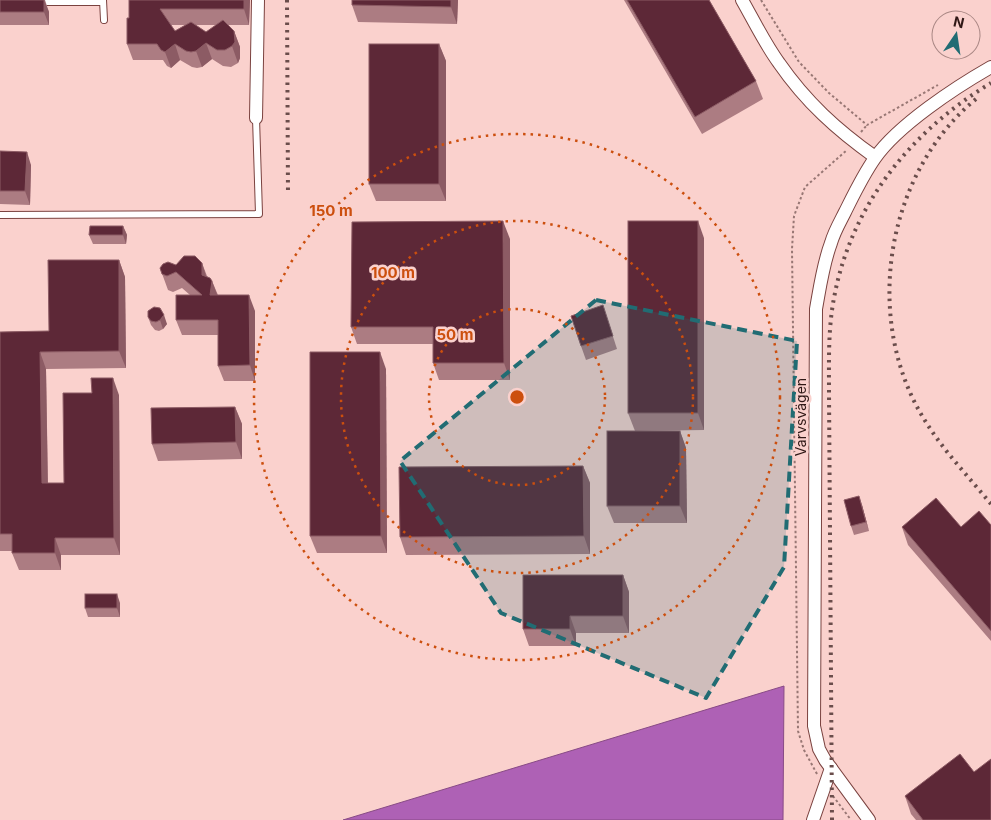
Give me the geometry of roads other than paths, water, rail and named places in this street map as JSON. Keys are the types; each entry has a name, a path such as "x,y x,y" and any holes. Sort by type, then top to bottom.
{"street":[{"path":"256,118 258,0"},
{"path":"742,0 778,62 800,91 830,122 875,157"},
{"name":"Varvsvägen","path":"869,820 819,749 814,726 816,309 831,241 875,157 894,137 918,117 958,87 991,67"},
{"path":"814,820 831,768"}],"lane":[{"path":"28,3 104,1 104,20"},
{"path":"0,215 258,214 256,118"}],"railway":[{"path":"287,0 288,195"},
{"path":"832,820 829,369 830,333 834,298 842,264 854,232 870,202 889,174 935,124 962,102 991,83"},
{"path":"976,99 946,129 922,165 904,204 893,246 889,290 893,333 903,375 921,414 945,449 991,504"}]}
